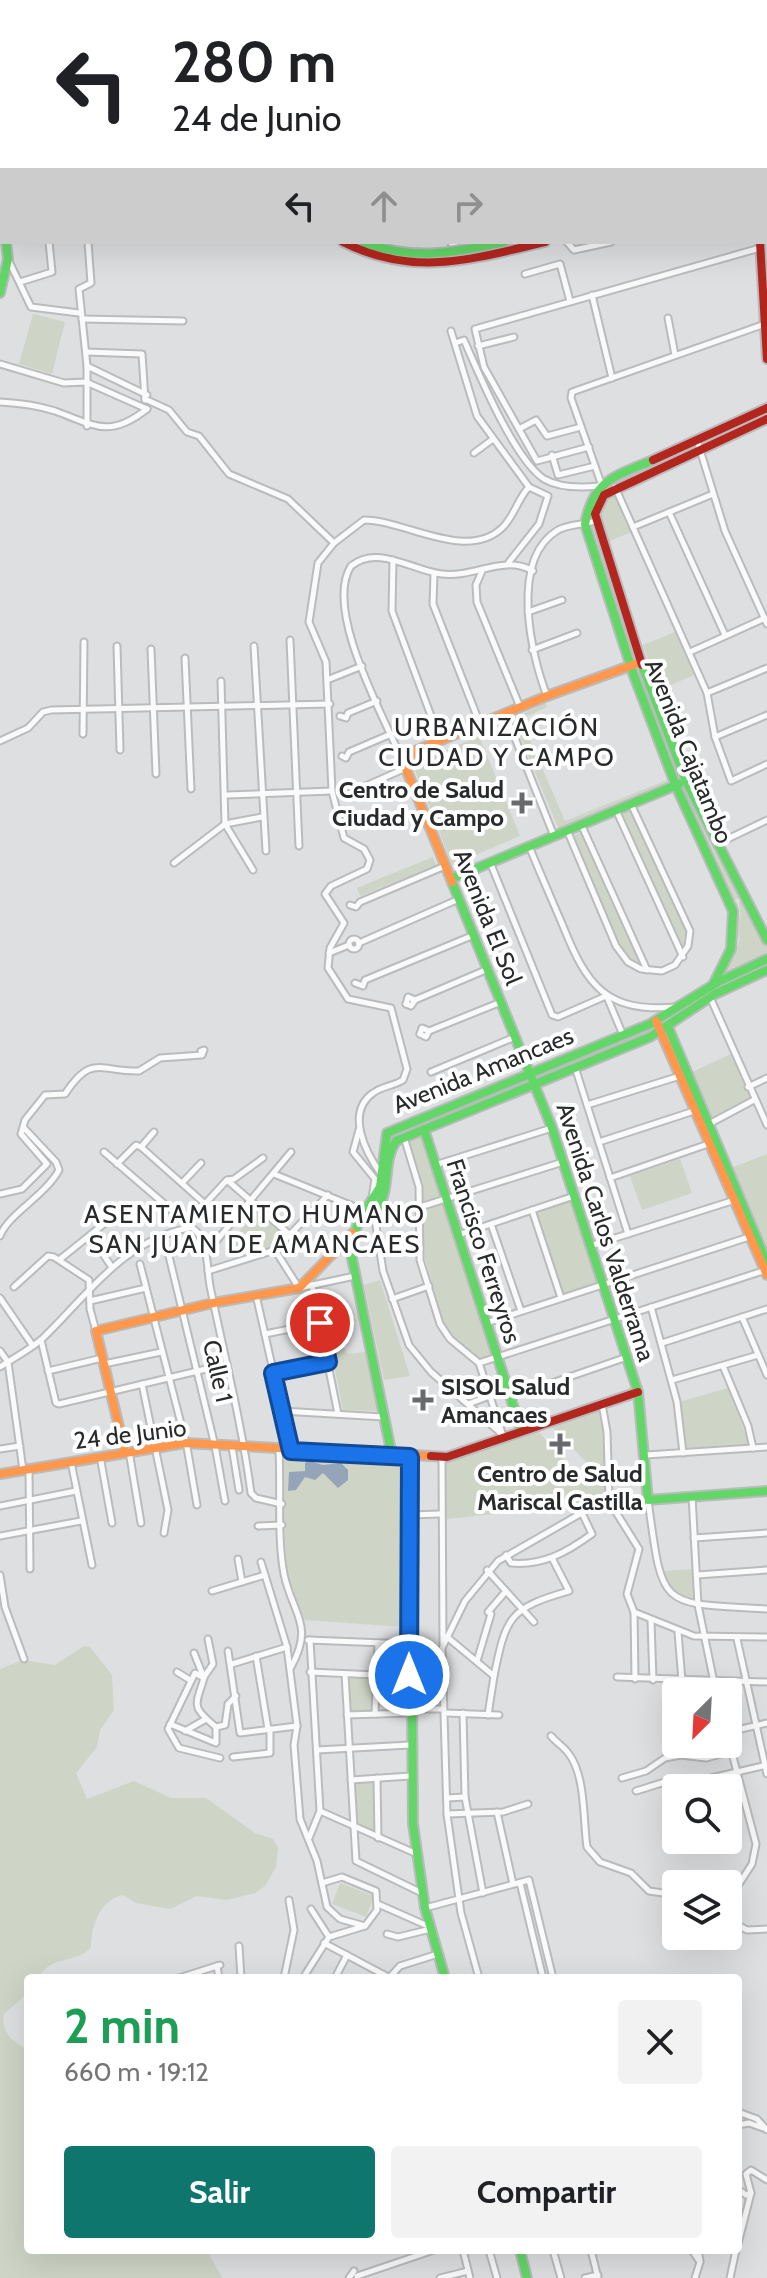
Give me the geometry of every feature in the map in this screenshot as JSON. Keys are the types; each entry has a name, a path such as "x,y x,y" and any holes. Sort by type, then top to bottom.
{"street":[{"path":"0,293 8,259 6,244"},
{"path":"20,282 52,272 49,244"},
{"path":"87,426 87,366 79,289 91,283 88,244"},
{"path":"347,244 369,256 411,266 442,264 536,244"},
{"path":"368,244 396,255 424,257 493,244"},
{"path":"569,244 574,250 602,244"},
{"path":"589,447 552,455 538,462 484,367 476,328 760,245 767,359"},
{"path":"8,259 17,273 28,304 34,309 81,316 183,321"},
{"path":"525,274 560,264 570,301"},
{"path":"6,273 17,273"},
{"path":"592,295 612,378"},
{"path":"668,318 675,355"},
{"path":"585,524 589,503 600,484 571,394 765,324"},
{"path":"405,766 346,622 344,582 357,561 370,557 393,560 434,573 482,571 509,562 533,533 546,506 546,494 529,487 477,416 451,331"},
{"path":"478,346 514,337"},
{"path":"455,343 464,340 516,446 531,468 557,485 600,484 767,419"},
{"path":"86,352 142,354 141,376 147,409"},
{"path":"0,364 64,383 86,382 147,409"},
{"path":"87,366 169,410 187,432 199,436 229,474 288,499 334,543"},
{"path":"0,402 31,404 87,426 116,426 147,409"},
{"path":"547,696 532,650 528,612 533,571 553,534 568,526 595,521 600,501 615,487 767,408"},
{"path":"519,429 536,420 547,436 581,427"},
{"path":"474,453 493,439"},
{"path":"690,652 766,620 725,531 698,444"},
{"path":"552,455 558,475 595,466"},
{"path":"381,1174 362,1145 361,1109 372,1093 403,1080 406,1064 391,1008 348,999 330,973 329,954 344,923 342,915 325,898 327,889 367,869 370,860 364,849 346,841 332,791 326,662 309,622 315,601 316,569 334,543 364,520 392,524 446,542 491,535 506,524 529,487"},
{"path":"615,487 707,693 715,737 731,781 767,764"},
{"path":"633,527 713,494"},
{"path":"669,512 725,635"},
{"name":"Avenida Cajatambo","path":"595,521 615,597 676,786 733,911 734,938 729,958 709,993"},
{"name":"Avenida Cajatambo","path":"585,524 615,597"},
{"path":"393,560 392,611 440,740"},
{"path":"509,562 533,571"},
{"path":"482,571 476,585 477,602 520,707"},
{"path":"434,573 433,604 480,724"},
{"path":"528,612 562,600"},
{"path":"532,650 577,633"},
{"path":"290,640 299,846"},
{"path":"83,734 84,642"},
{"path":"117,646 120,750"},
{"path":"254,646 260,792 266,851"},
{"path":"151,649 156,774"},
{"path":"185,658 191,789"},
{"path":"354,791 405,766 415,751 547,696 636,664"},
{"name":"Avenida Cajatambo","path":"636,664 686,781 767,940"},
{"path":"327,680 362,666"},
{"path":"707,693 767,668"},
{"path":"221,681 227,795 225,824 253,870"},
{"path":"348,713 377,701"},
{"path":"0,741 28,728 43,712 83,708 118,710 330,704"},
{"path":"505,713 554,836"},
{"path":"715,737 767,715"},
{"path":"349,752 391,734"},
{"name":"Avenida El Sol","path":"405,766 536,1084"},
{"path":"451,879 686,781"},
{"path":"227,795 332,791"},
{"path":"567,830 618,951 634,966 648,971 669,968 683,957 690,939 688,923 631,804"},
{"path":"616,810 683,957"},
{"path":"174,863 225,824 262,817"},
{"path":"716,844 767,820"},
{"path":"581,824 648,971"},
{"path":"529,846 582,972 607,996 639,1008 677,1007"},
{"path":"490,862 552,1015 558,1017 607,996"},
{"path":"360,902 445,866"},
{"path":"329,954 349,945 356,949 359,943 459,899"},
{"path":"365,980 474,935"},
{"name":"Avenida Amancaes","path":"370,1209 380,1187 384,1139 391,1129 656,1021 677,1007 766,964"},
{"path":"415,1000 488,969"},
{"path":"709,993 767,1125"},
{"name":"Avenida Amancaes","path":"299,1288 353,1233 390,1183 392,1143 665,1030 709,993"},
{"path":"607,996 623,1035"},
{"path":"429,1031 501,1002"},
{"path":"656,1021 665,1030 709,1124 712,1143"},
{"path":"479,1363 766,1270 712,1143 694,1111 665,1030"},
{"path":"431,1072 515,1037"},
{"path":"0,1194 22,1189 47,1164 21,1134 25,1120 45,1095 65,1094 81,1074 95,1065 139,1071 160,1058 202,1055"},
{"path":"575,1067 628,1234"},
{"path":"587,1105 680,1076"},
{"path":"748,1087 767,1078"},
{"name":"Avenida Carlos Valderrama","path":"536,1084 638,1392 648,1500"},
{"path":"709,1124 754,1100"},
{"path":"599,1142 694,1111"},
{"path":"362,1123 352,1148 375,1179 370,1209 379,1256 391,1299 415,1355 503,1436"},
{"path":"0,1236 5,1224 35,1200 59,1170 56,1162 24,1128"},
{"path":"435,1165 552,1128"},
{"name":"Francisco Ferreyros","path":"424,1129 521,1430"},
{"path":"141,1147 154,1132"},
{"path":"403,1136 419,1187 418,1245 444,1333 479,1363 503,1436"},
{"path":"610,1178 712,1143"},
{"path":"117,1164 136,1145 141,1147 204,1203"},
{"path":"104,1152 197,1232 207,1252 213,1303 245,1448 252,1495 282,1504"},
{"path":"207,1252 291,1152"},
{"path":"190,1228 192,1218 227,1180 234,1179 263,1158"},
{"path":"420,1207 563,1162"},
{"path":"182,1183 201,1163"},
{"path":"274,1174 370,1209"},
{"path":"227,1180 290,1235"},
{"path":"208,1271 275,1250 328,1195"},
{"path":"458,1235 574,1196"},
{"path":"590,1246 736,1199"},
{"path":"59,1260 125,1207"},
{"path":"532,1210 561,1298"},
{"path":"491,1224 521,1311"},
{"path":"0,1367 41,1340 111,1266 157,1239 190,1228"},
{"path":"353,1233 351,1253 355,1276 392,1456"},
{"path":"486,1323 752,1236"},
{"path":"275,1250 299,1288"},
{"name":"Calle 1","path":"168,1252 215,1446 225,1501"},
{"path":"103,1254 111,1266"},
{"path":"14,1287 48,1256 89,1280 96,1331 127,1451 141,1523"},
{"path":"140,1264 185,1443 197,1505"},
{"path":"96,1331 213,1303 355,1276"},
{"path":"312,1285 338,1414"},
{"path":"391,1299 429,1286"},
{"path":"90,1301 146,1288"},
{"path":"256,1295 291,1451"},
{"path":"0,1298 33,1346"},
{"path":"651,1307 672,1380 683,1453"},
{"path":"662,1343 767,1309"},
{"path":"742,1317 767,1375"},
{"path":"265,1334 320,1323"},
{"path":"41,1340 57,1404 227,1364"},
{"path":"0,1351 8,1362 26,1469 30,1500 30,1569"},
{"path":"48,1371 161,1352"},
{"path":"672,1380 758,1355"},
{"path":"511,1397 627,1357"},
{"path":"273,1373 328,1362"},
{"path":"723,1366 748,1426 753,1448"},
{"path":"142,1384 168,1510 164,1533"},
{"name":"24 de Junio","path":"0,1474 185,1443 442,1458 638,1392"},
{"path":"468,1404 490,1396"},
{"path":"602,1404 609,1501 639,1549 627,1594 634,1612 635,1679"},
{"path":"282,1411 383,1417"},
{"path":"0,1449 20,1446"},
{"path":"232,1447 239,1490"},
{"path":"646,1455 767,1447"},
{"path":"279,1450 284,1576 300,1612 306,1640 317,1750 320,1811 309,1839"},
{"path":"100,1456 112,1523"},
{"path":"410,1457 410,1776 422,1893 444,1974"},
{"path":"442,1458 440,1514 443,1522 442,1648 447,1814 460,1897 478,1974"},
{"path":"71,1461 92,1565"},
{"path":"0,1506 76,1491"},
{"path":"442,1648 465,1601 487,1570 506,1555 582,1513 609,1501 767,1491"},
{"path":"692,1496 698,1605 712,1678"},
{"path":"648,1500 664,1587 679,1600 698,1605 767,1609"},
{"path":"506,1555 515,1563 535,1564 552,1558 592,1534 582,1513"},
{"path":"410,1515 440,1514"},
{"path":"0,1536 81,1521"},
{"path":"258,1526 282,1525"},
{"path":"694,1538 767,1533"},
{"path":"488,1715 504,1630 532,1601 569,1591 552,1558"},
{"path":"238,1559 242,1582"},
{"path":"261,1562 288,1651 297,1726 294,1745 300,1819 330,1911 365,1926"},
{"path":"487,1570 534,1622"},
{"path":"697,1575 767,1570"},
{"path":"0,1575 5,1607 24,1659"},
{"path":"212,1591 265,1575"},
{"path":"477,1661 489,1613 506,1591"},
{"path":"634,1612 678,1632 703,1637 767,1637"},
{"path":"651,1621 653,1680"},
{"path":"678,1632 682,1678"},
{"path":"447,1637 494,1676"},
{"path":"208,1639 213,1662 204,1674 195,1700 206,1719 216,1727"},
{"path":"737,1639 767,1774"},
{"path":"306,1640 409,1644"},
{"path":"290,1670 306,1640"},
{"path":"375,1714 378,1643"},
{"path":"228,1651 240,1733 297,1726"},
{"path":"232,1664 256,1656 300,1652"},
{"path":"194,1653 204,1674"},
{"path":"233,1757 270,1753 269,1729 256,1656"},
{"path":"177,1672 190,1680"},
{"path":"310,1672 376,1675"},
{"path":"204,1674 190,1680 170,1724 169,1736 179,1748 220,1758"},
{"path":"345,1674 357,1864 422,1893"},
{"path":"617,1677 662,1680"},
{"path":"742,1681 767,1682"},
{"path":"216,1727 225,1725 228,1704 236,1696"},
{"path":"347,1715 410,1711 499,1715"},
{"path":"463,1713 465,1797 483,1893"},
{"path":"185,1731 206,1719"},
{"path":"742,1728 767,1723"},
{"path":"170,1724 216,1743 216,1727"},
{"path":"551,1736 570,1755 576,1768 586,1809 587,1847 600,1862 631,1873 649,1891 662,1893"},
{"path":"317,1750 410,1745"},
{"path":"622,1778 646,1771 665,1758"},
{"path":"734,1758 756,1844 752,1864 742,1879"},
{"path":"636,1791 668,1781 698,1781 766,1765"},
{"path":"351,1780 410,1776"},
{"path":"377,1778 378,1838"},
{"path":"447,1798 465,1797"},
{"path":"447,1814 497,1812 528,1804"},
{"path":"320,1811 417,1854"},
{"path":"497,1812 542,1974"},
{"path":"305,1974 329,1937 365,1926 378,1904 376,1891 345,1877 322,1883"},
{"path":"425,1908 529,1880 552,1974"},
{"path":"285,1974 294,1930 289,1900"},
{"path":"378,1904 430,1928"},
{"path":"311,1909 329,1937"},
{"path":"742,1927 767,1929"},
{"path":"387,1934 398,1937 430,1928"},
{"path":"324,1943 382,1974"},
{"path":"239,1946 241,1974"},
{"path":"393,1974 400,1966 438,1954"},
{"path":"337,1974 347,1955"},
{"path":"196,1974 218,1966 219,1974"},
{"path":"742,2113 757,2119 767,2130"},
{"path":"742,2124 749,2123 767,2130"},
{"path":"742,2228 751,2193 748,2171 757,2171 767,2180"},
{"path":"742,2192 746,2195 751,2193"},
{"path":"349,2278 421,2254"},
{"path":"443,2278 469,2275 464,2254"},
{"path":"490,2254 497,2278"},
{"path":"521,2254 526,2278"},
{"path":"554,2254 561,2278"},
{"path":"585,2278 598,2276 592,2254"},
{"path":"695,2278 700,2262 697,2254"},
{"path":"730,2278 735,2254"}],"green space":[{"path":"33,314 65,322 52,374 19,364"},
{"path":"614,491 632,532 607,542 599,512"},
{"path":"675,632 694,675 659,690 643,645"},
{"path":"545,703 547,707 521,719 565,821 667,780 669,786 559,830 513,719"},
{"path":"479,736 520,836 452,865 413,765"},
{"path":"685,788 742,897 733,901"},
{"path":"631,810 686,926 683,950 619,815"},
{"path":"582,832 643,966 621,954 571,837"},
{"path":"433,857 436,865 360,896 357,888"},
{"path":"743,900 767,946 767,953 739,967 732,967 736,969 724,974 740,934 735,946 733,904 737,902 741,923 739,902"},
{"path":"651,1027 654,1033 541,1078 539,1076"},
{"path":"731,1054 752,1100 711,1118 690,1073"},
{"path":"524,1079 529,1084 392,1140 388,1148 389,1176 380,1203 374,1205 385,1181 387,1138 391,1134"},
{"path":"422,1134 444,1199 425,1205 409,1138"},
{"path":"767,1154 767,1254 731,1168"},
{"path":"680,1159 692,1193 642,1210 630,1176"},
{"path":"571,1200 599,1283 563,1294 536,1212"},
{"path":"445,1201 494,1357 480,1362 450,1334 442,1319 421,1243 424,1208"},
{"path":"249,1204 288,1235 274,1248 251,1254 248,1246 237,1248 232,1240 250,1218 244,1209"},
{"path":"380,1280 410,1376 384,1380 364,1285"},
{"path":"326,1323 348,1354 366,1352 377,1411 343,1410"},
{"path":"728,1388 749,1444 687,1448 679,1402"},
{"path":"598,1409 603,1431 606,1496 579,1511 576,1506 446,1519 446,1463 537,1430 584,1484 596,1472 551,1426"},
{"path":"281,1454 405,1460 404,1627 305,1620 287,1575"},
{"path":"693,1569 695,1601 674,1592 662,1571"},
{"path":"84,1646 90,1647 112,1675 114,1710 100,1730 97,1747 76,1773 87,1799 134,1781 171,1798 206,1798 255,1833 273,1839 278,1848 276,1867 265,1886 255,1893 227,1900 197,1896 170,1909 136,1903 123,1895 102,1908 91,1948 49,1966 41,1974 24,1974 24,1996 4,2014 3,2020 9,2036 24,2047 24,2254 209,2254 222,2278 0,2278 0,1669 23,1660 55,1665"},
{"path":"348,1677 374,1677 372,1712 350,1713"},
{"path":"375,1781 376,1834 356,1826 353,1783"},
{"path":"340,1883 374,1896 366,1917 332,1904"}],"water":[{"path":"309,1461 323,1465 341,1463 348,1470 348,1480 338,1488 323,1473 315,1480 305,1477 296,1490 288,1491 289,1472 305,1471 305,1463"}],"traffic: fast":[{"path":"0,293 8,259 6,244"},
{"path":"369,244 398,252 416,253 451,252 494,244"},
{"path":"653,460 617,476 600,488 585,524 633,673 676,786 733,911 731,949 714,983"},
{"path":"642,665 686,781 767,940"},
{"path":"451,879 679,784"},
{"path":"452,882 552,1128 638,1392 648,1500 767,1491"},
{"path":"392,1456 351,1253 358,1222 380,1187 387,1133 650,1024 718,982 767,959"},
{"path":"366,1211 374,1213 380,1204 389,1158 396,1141 650,1037 715,994 767,970"},
{"path":"668,1027 767,1263"},
{"path":"424,1129 521,1430"},
{"path":"410,1457 413,1824 425,1908 444,1974"},
{"path":"521,2254 527,2278"}],"traffic: slow":[{"path":"452,882 404,764 415,751 547,696 641,662"},
{"path":"656,1021 767,1275"},
{"path":"125,1452 96,1331 213,1303 299,1288 353,1233"},
{"path":"0,1474 185,1443 431,1456"}],"traffic: jam":[{"path":"348,244 394,260 419,262 468,259 536,244"},
{"path":"760,244 767,359"},
{"path":"653,460 767,408"},
{"path":"642,665 595,514 604,495 767,419"},
{"path":"431,1456 447,1457 638,1392"}],"place":[{"name":"Centro de Salud Ciudad y Campo","path":"522,803"},
{"name":"SISOL Salud Amancaes","path":"423,1400"},
{"name":"Centro de Salud Mariscal Castilla","path":"560,1444"}],"district":[{"name":"URBANIZACIÓN CIUDAD Y CAMPO","path":"497,742"},
{"name":"ASENTAMIENTO HUMANO SAN JUAN DE AMANCAES","path":"255,1229"}],"route":[{"path":"320,1323 328,1362 273,1373 291,1451 410,1457 409,1675"}]}
